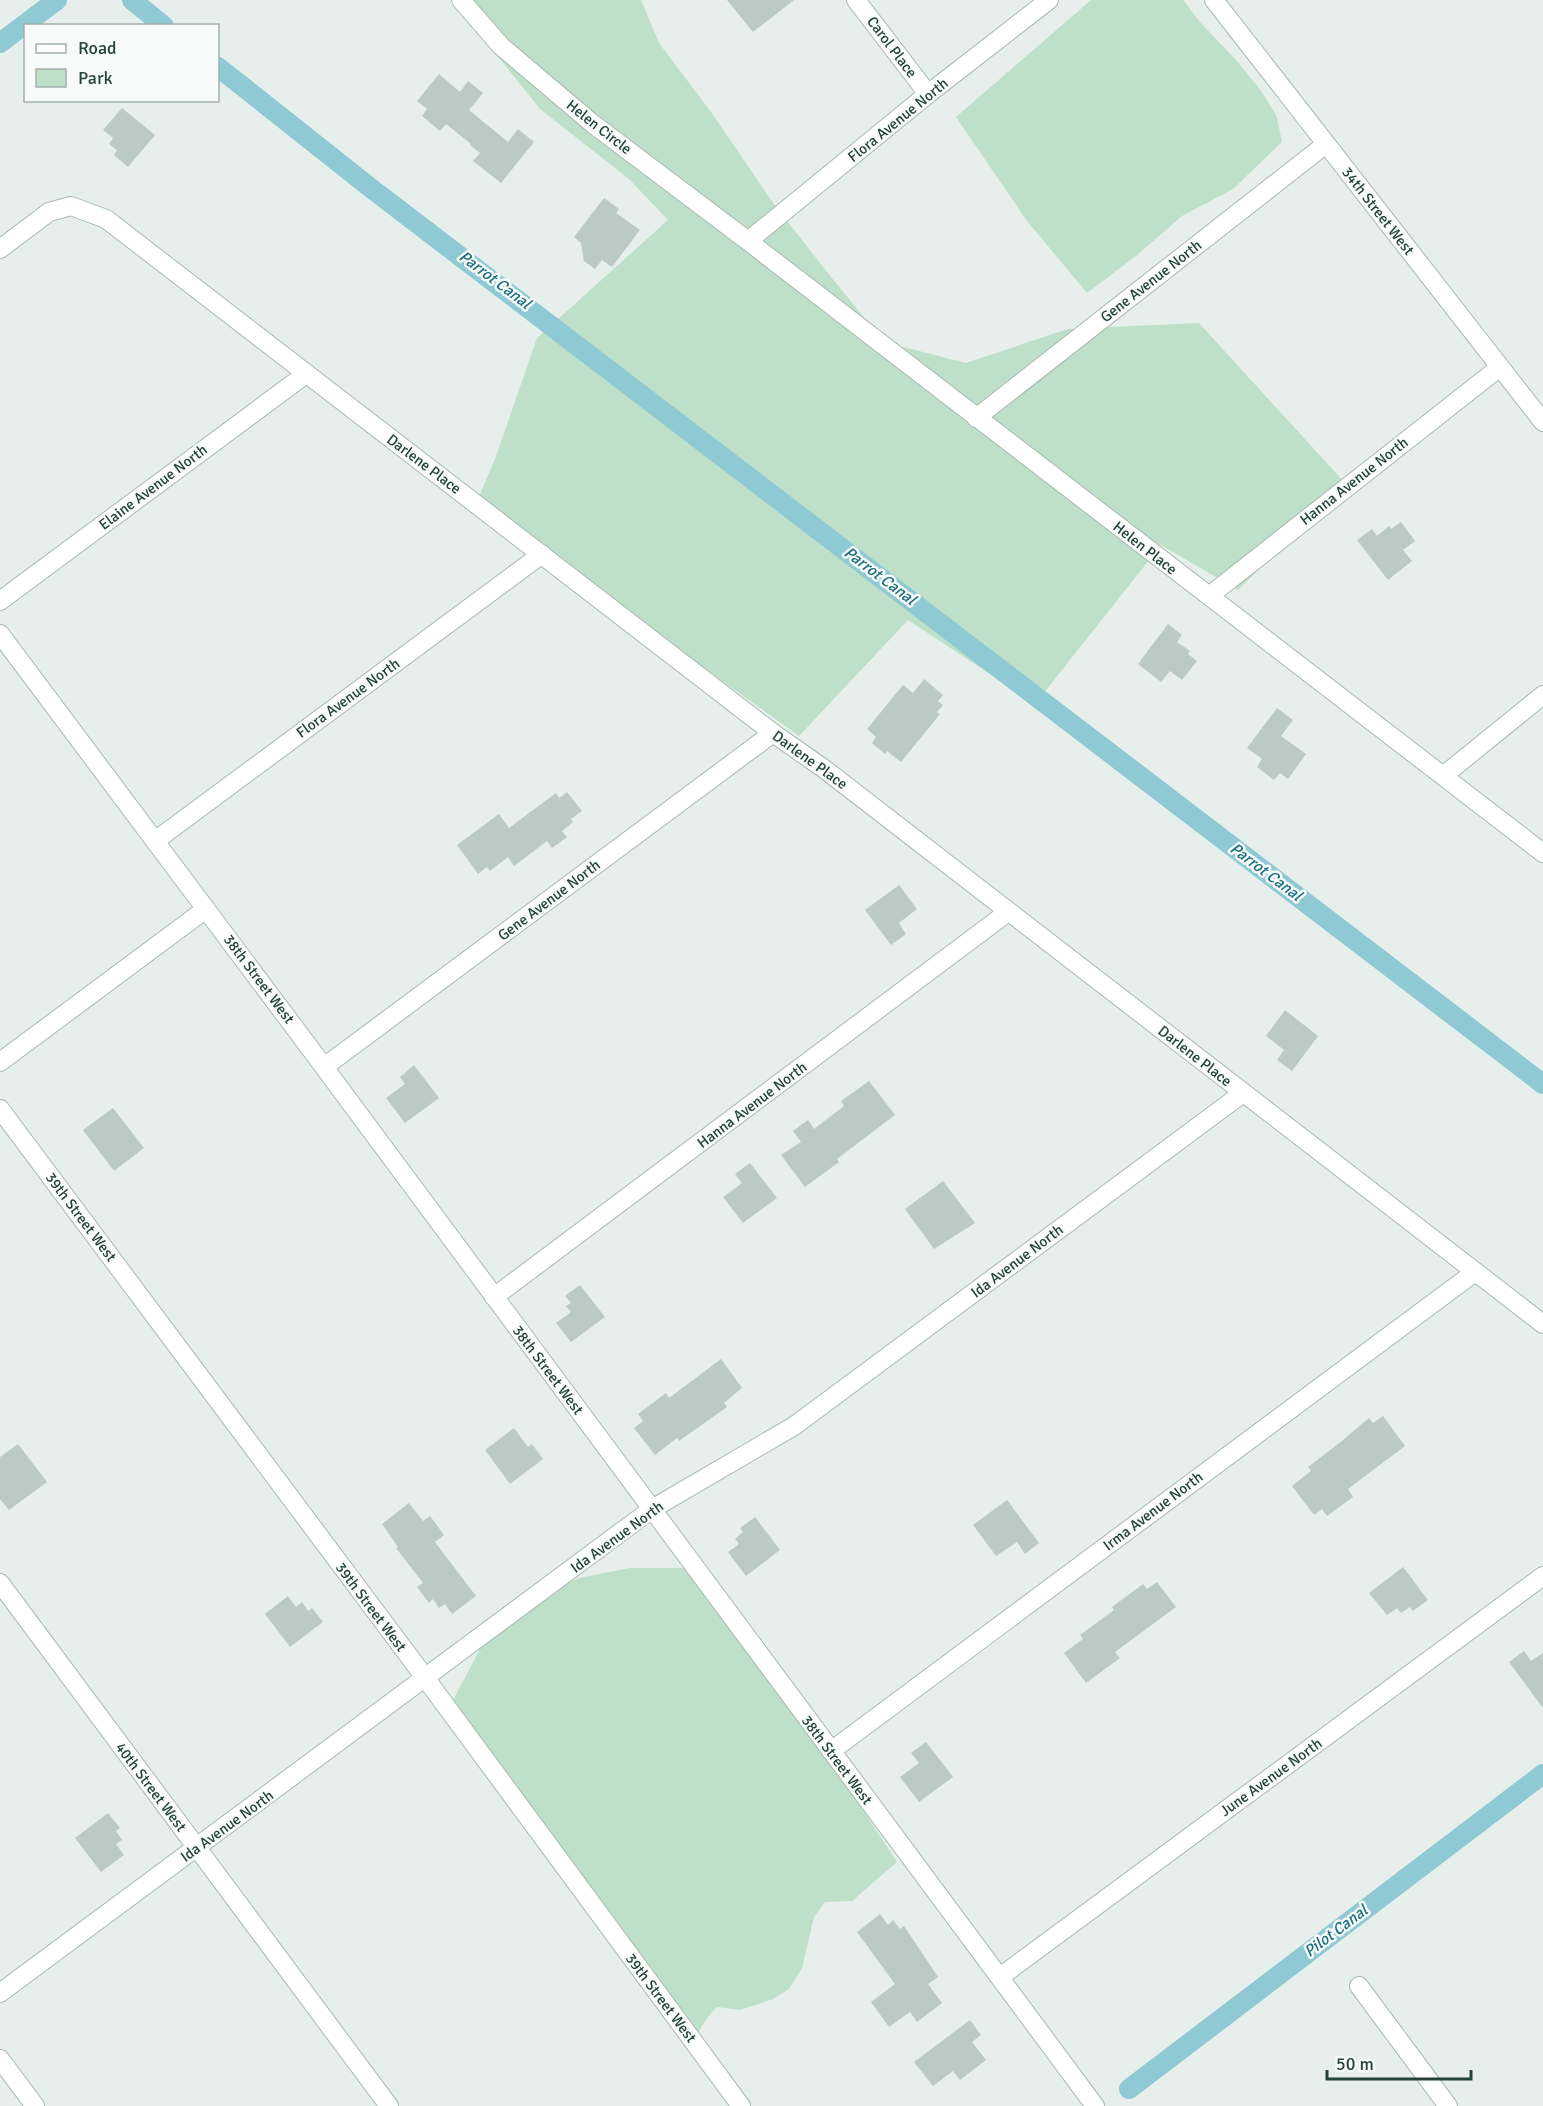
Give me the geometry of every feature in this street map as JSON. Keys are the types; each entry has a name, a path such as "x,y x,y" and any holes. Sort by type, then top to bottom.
{"street":[{"name":"Helen Circle","path":"461,0 501,46 556,94 748,241"},
{"name":"Carol Place","path":"856,0 928,94"},
{"name":"Flora Avenue North","path":"748,241 928,94 1049,0"},
{"name":"34th Street West","path":"1214,0 1543,422"},
{"name":"Gene Avenue North","path":"976,418 1326,144"},
{"name":"Darlene Place","path":"0,249 49,213 71,206 106,219 773,733 823,768 1543,1324"},
{"name":"Helen Place","path":"748,241 1543,854"},
{"name":"Hanna Avenue North","path":"1209,596 1500,366"},
{"name":"Elaine Avenue North","path":"0,601 306,374"},
{"name":"Flora Avenue North","path":"155,841 542,554"},
{"name":"38th Street West","path":"0,634 1095,2106"},
{"path":"1443,776 1543,695"},
{"name":"Gene Avenue North","path":"324,1067 773,733"},
{"path":"0,1062 206,909"},
{"name":"Hanna Avenue North","path":"494,1297 1008,912"},
{"name":"Ida Avenue North","path":"0,1993 652,1509 794,1426 1243,1093"},
{"name":"39th Street West","path":"0,1109 426,1679 741,2106"},
{"name":"Irma Avenue North","path":"831,1752 1476,1272"},
{"name":"June Avenue North","path":"1000,1977 1543,1576"},
{"name":"40th Street West","path":"0,1583 389,2106"},
{"path":"1359,1986 1448,2106"},
{"path":"0,2059 35,2106"}],"green space":[{"path":"453,0 641,0 659,43 711,112 774,204 884,342 966,363 1068,329 1199,323 1346,484 1238,590 1161,545 1035,704 908,620 799,736 476,504 495,459 537,338 668,220 629,179 540,109"},
{"path":"1091,0 1183,0 1262,92 1277,117 1282,142 1233,189 1182,216 1136,256 1087,293 1027,221 956,117"},
{"path":"630,1568 696,1568 818,1742 897,1862 852,1901 825,1902 814,1917 802,1968 789,1989 773,1999 740,2010 717,2007 700,2029 692,2056 446,1714 481,1647 536,1598 579,1578"}],"building":[{"path":"727,0 794,0 753,32"},
{"path":"439,74 460,92 468,81 483,93 469,110 508,142 518,129 534,142 501,183 473,161 480,153 471,144 446,124 440,131 422,116 427,109 417,101"},
{"path":"122,108 155,135 128,167 114,155 117,150 109,144 113,138 103,130"},
{"path":"604,198 619,209 616,213 640,230 612,267 602,260 595,269 584,261 581,243 574,237"},
{"path":"1401,522 1415,541 1403,550 1412,561 1388,580 1357,540 1372,529 1377,536 1389,526 1391,529"},
{"path":"1168,624 1182,635 1177,642 1190,651 1188,654 1197,661 1182,680 1170,671 1161,682 1138,664"},
{"path":"924,679 943,695 938,701 943,705 937,712 940,714 901,762 887,751 885,754 872,743 876,737 867,729 903,685 913,693"},
{"path":"1277,708 1293,720 1281,736 1306,754 1288,779 1280,773 1274,780 1257,767 1262,759 1247,748"},
{"path":"567,792 582,811 571,819 573,822 562,831 567,837 552,848 547,841 514,866 508,857 490,871 487,867 478,874 457,845 499,814 509,828 556,793 559,798"},
{"path":"899,885 917,909 899,923 906,934 891,945 865,910"},
{"path":"1285,1010 1318,1036 1292,1071 1277,1060 1284,1050 1266,1036"},
{"path":"414,1065 439,1098 405,1123 386,1098 405,1084 400,1077"},
{"path":"869,1081 895,1115 837,1159 839,1162 805,1187 781,1155 801,1142 793,1131 808,1120 814,1129 844,1106 841,1101"},
{"path":"113,1108 144,1148 114,1171 83,1130"},
{"path":"750,1163 777,1198 743,1223 723,1197 742,1183 735,1174"},
{"path":"943,1181 975,1223 934,1249 905,1209"},
{"path":"580,1285 605,1317 571,1342 556,1323 571,1312 566,1306 571,1303 565,1296"},
{"path":"721,1359 742,1388 724,1403 727,1407 679,1441 677,1438 655,1455 634,1428 643,1421 638,1414 666,1393 669,1398"},
{"path":"1383,1416 1405,1446 1348,1489 1353,1497 1327,1516 1322,1509 1314,1515 1292,1486 1311,1471 1308,1467 1369,1418 1373,1423"},
{"path":"514,1428 528,1447 532,1444 543,1459 510,1484 485,1450"},
{"path":"18,1444 47,1482 9,1510 0,1499 0,1457"},
{"path":"1007,1500 1039,1543 1025,1554 1017,1542 996,1556 973,1525"},
{"path":"409,1503 423,1521 430,1516 444,1535 435,1542 476,1596 452,1614 445,1604 439,1608 433,1599 429,1603 417,1587 423,1583 396,1548 398,1547 382,1524"},
{"path":"755,1517 780,1550 746,1576 728,1552 739,1544 735,1539 743,1532 740,1528"},
{"path":"1403,1567 1428,1600 1413,1611 1410,1607 1401,1613 1397,1608 1387,1615 1369,1593"},
{"path":"1157,1582 1176,1607 1115,1652 1120,1658 1086,1683 1064,1653 1083,1639 1080,1635 1114,1610 1112,1607 1143,1584 1147,1589"},
{"path":"288,1596 296,1607 302,1602 308,1611 312,1608 323,1622 290,1647 265,1614"},
{"path":"1524,1651 1531,1661 1543,1653 1543,1708 1509,1662"},
{"path":"926,1742 953,1777 919,1802 900,1777 919,1763 911,1753"},
{"path":"108,1813 120,1828 116,1831 122,1840 116,1844 124,1855 101,1872 75,1838"},
{"path":"880,1914 888,1925 893,1920 900,1929 904,1926 938,1977 928,1984 942,2003 917,2022 910,2012 889,2027 871,2002 895,1984 857,1932"},
{"path":"970,2020 981,2035 972,2042 986,2060 960,2080 953,2071 933,2086 914,2062"}],"waterway":[{"path":"25,24 57,0"},
{"name":"Parrot Canal","path":"132,0 162,24"},
{"path":"0,43 24,25"},
{"name":"Parrot Canal","path":"219,68 372,189 1543,1084"},
{"name":"Pilot Canal","path":"1129,2089 1543,1774"}]}
